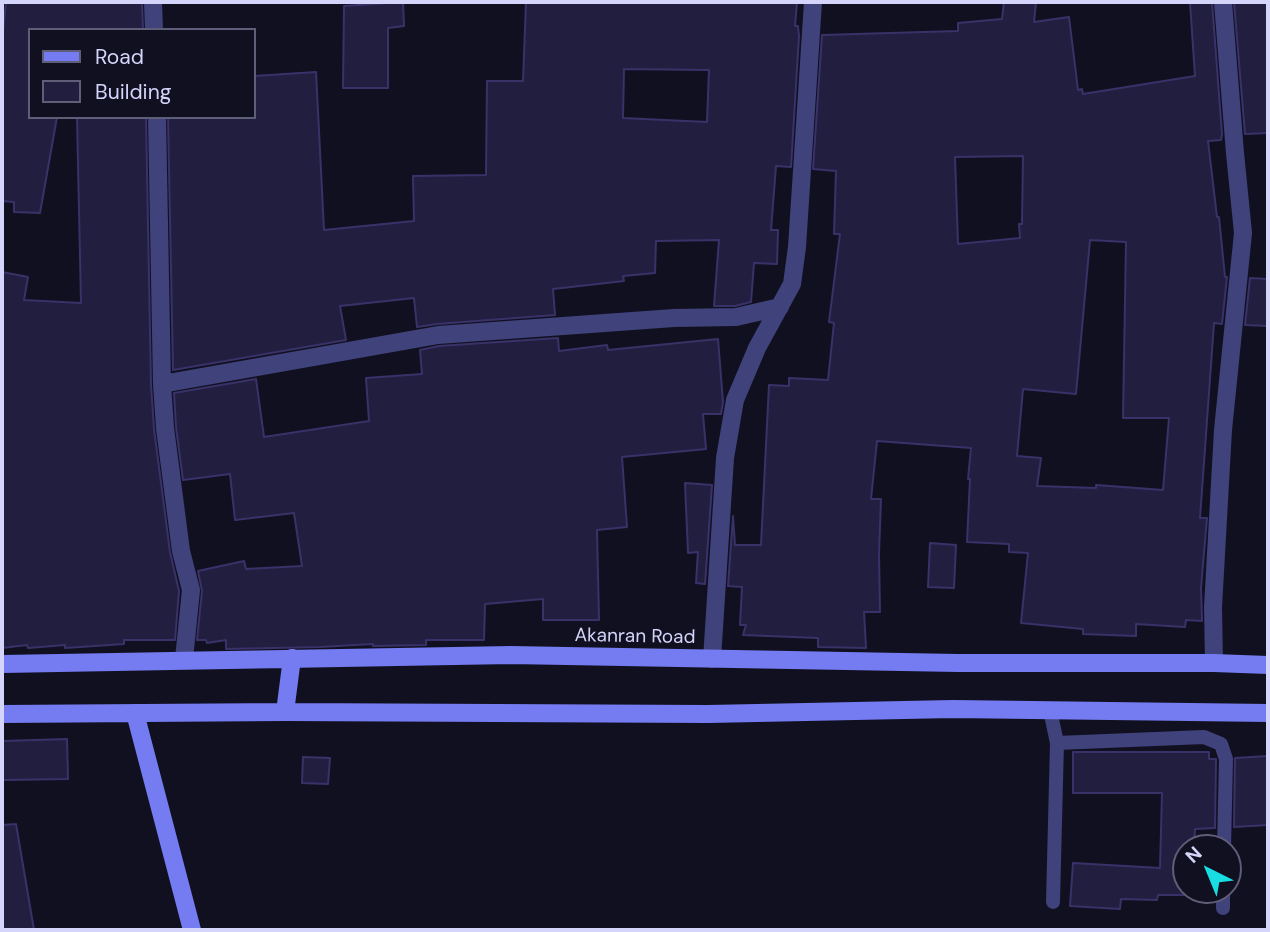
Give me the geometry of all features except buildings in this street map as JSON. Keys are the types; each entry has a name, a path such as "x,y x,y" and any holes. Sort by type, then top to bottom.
{"main road":[{"name":"Akanran Road","path":"2,664 511,654 958,663 1268,665"},
{"path":"285,712 292,658"},
{"path":"2,714 708,714 953,709 1268,712"},
{"path":"135,713 192,930"}],"street":[{"path":"153,2 154,28"},
{"path":"712,659 725,458 735,400 757,348 792,284 797,247 813,2"},
{"path":"1214,663 1213,607 1223,430 1244,233 1223,2"},
{"path":"157,119 165,428 180,537 191,590 184,659"},
{"path":"162,384 438,335 674,318 736,317 780,307"}],"lane":[{"path":"1050,710 1057,743 1052,902"},
{"path":"1057,743 1204,737 1221,744 1226,760 1224,834"}]}
